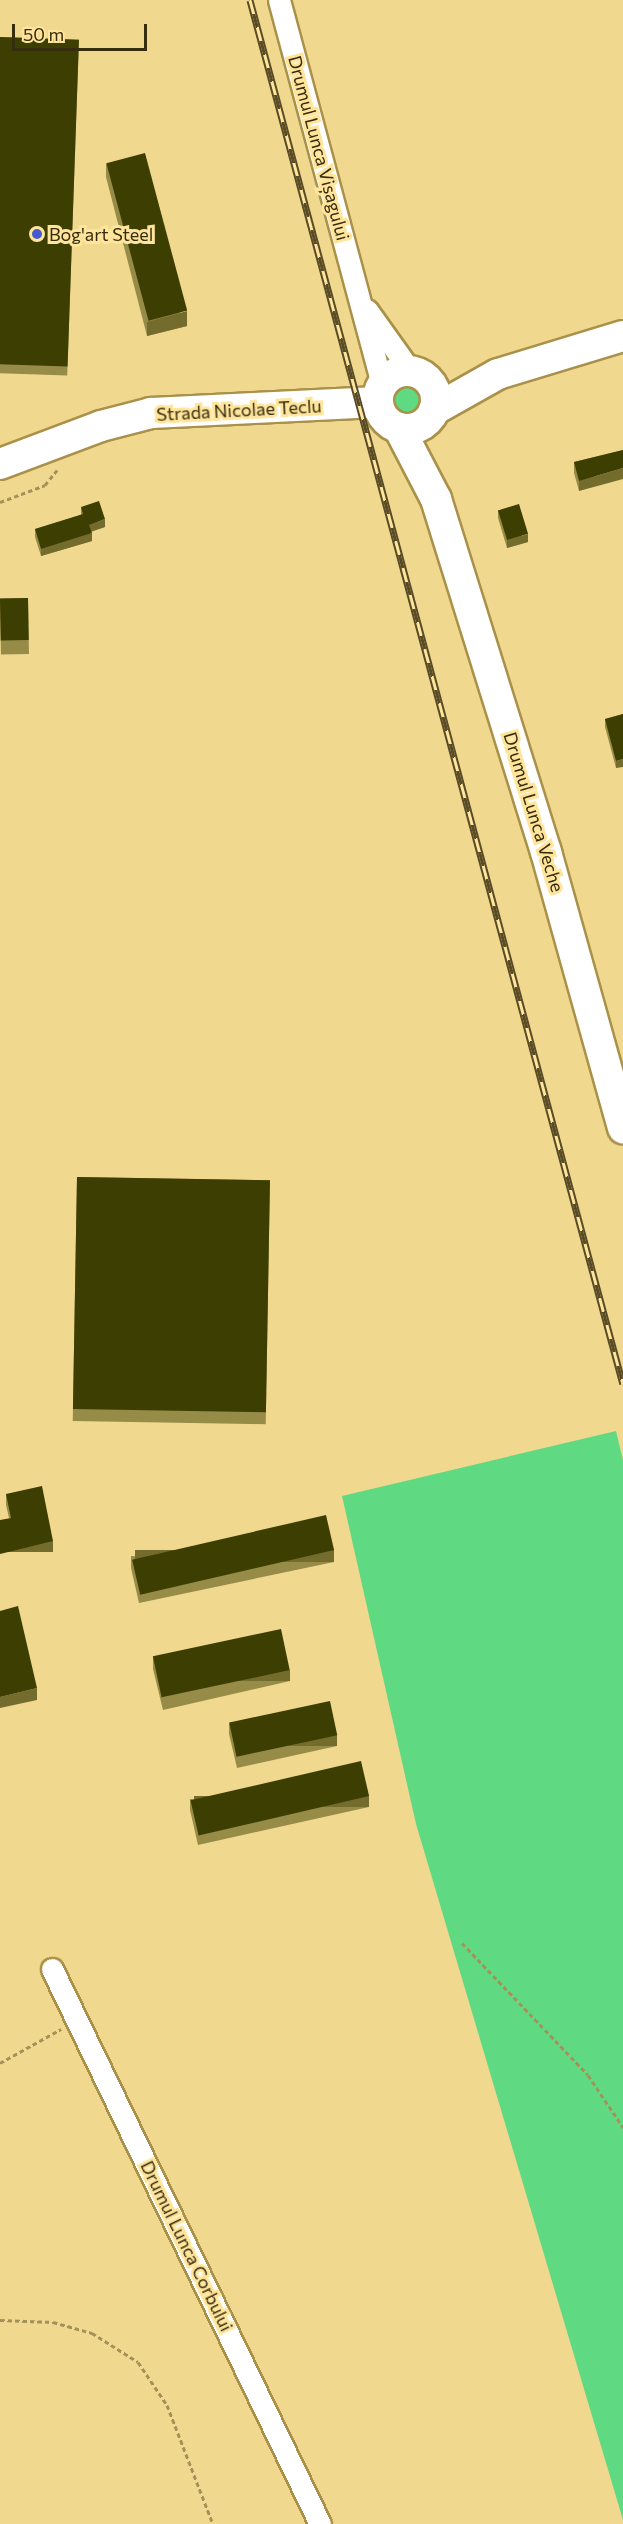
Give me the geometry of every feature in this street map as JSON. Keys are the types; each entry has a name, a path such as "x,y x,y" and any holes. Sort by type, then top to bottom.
{"street":[{"name":"Drumul Lunca Vișagului","path":"279,0 358,297 380,394"},
{"name":"Drumul Lunca Vișagului","path":"358,297 419,375"},
{"name":"Strada Nicolae Teclu","path":"399,428 417,427 432,413 498,374 623,336"},
{"name":"Strada Nicolae Teclu","path":"0,464 119,421 168,411 380,394 395,374 498,374"},
{"path":"419,375 435,393 432,413"},
{"path":"380,394 385,418 399,428"},
{"name":"Drumul Lunca Veche","path":"432,413 436,499"},
{"name":"Drumul Lunca Veche","path":"399,428 436,499 557,890 623,1128"},
{"name":"Drumul Lunca Corbului","path":"52,1969 320,2524"}],"path":[{"path":"0,502 53,479 59,469 62,441"},
{"path":"462,1943 588,2075 623,2127"},
{"path":"0,2063 25,2052 75,2019"},
{"path":"0,2320 53,2322 93,2333 138,2362 167,2405 213,2524"}],"green space":[{"path":"407,385 417,390 422,400 417,410 407,415 397,410 392,400 397,390"},
{"path":"616,1431 623,1460 623,2520 416,1824 342,1496"}],"building":[{"name":"Bog'art Steel","path":"0,37 79,40 68,367 0,364"},
{"path":"145,153 187,310 149,321 106,163"},
{"path":"623,450 623,468 579,481 574,462"},
{"path":"99,501 105,519 89,525 92,533 41,549 35,529 83,514 81,507"},
{"path":"519,504 528,534 507,540 498,510"},
{"path":"0,598 28,598 29,640 1,640"},
{"path":"623,714 623,759 616,761 605,719"},
{"path":"77,1177 270,1180 266,1412 73,1409"},
{"path":"42,1486 53,1541 0,1554 0,1520 11,1518 6,1494"},
{"path":"326,1515 334,1550 140,1595 132,1560"},
{"path":"18,1606 37,1688 0,1697 0,1611"},
{"path":"281,1629 290,1670 162,1697 153,1656"},
{"path":"330,1701 337,1735 237,1757 229,1722"},
{"path":"361,1761 369,1796 199,1835 190,1800"}],"railway":[{"path":"250,0 623,1384"}],"place":[{"name":"Bog'art Steel","path":"37,234"}]}
